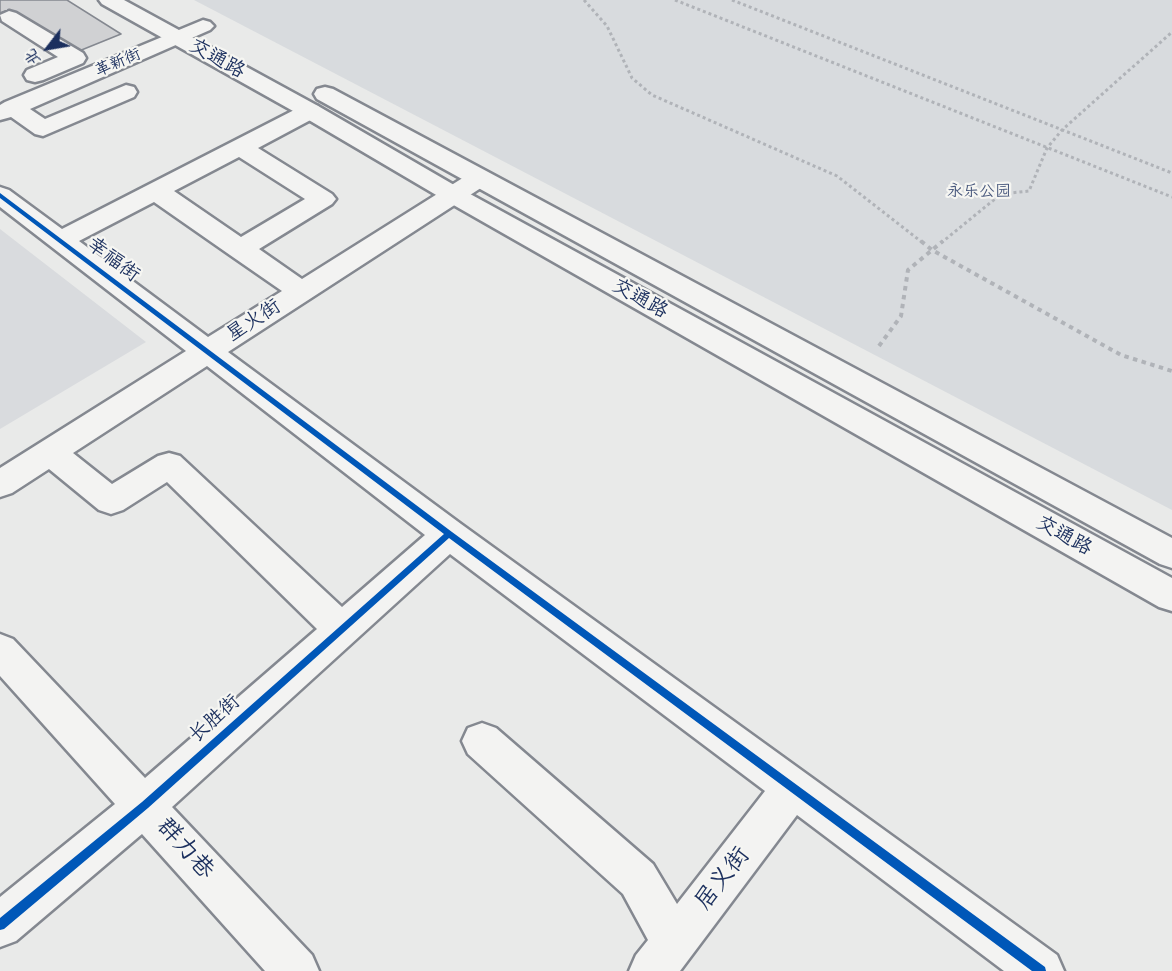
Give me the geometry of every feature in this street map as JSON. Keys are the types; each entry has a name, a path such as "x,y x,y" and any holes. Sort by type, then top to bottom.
{"street":[{"name":"交通路","path":"109,0 1172,596"},
{"name":"交通路","path":"154,0 1172,554"},
{"path":"9,16 75,58 9,96 43,129 126,92"},
{"name":"革新街","path":"9,96 177,38 203,26"},
{"path":"60,240 310,111"},
{"path":"240,147 323,199 240,249"},
{"name":"星火街","path":"0,484 478,178"},
{"path":"156,191 301,291"},
{"name":"幸福街","path":"0,195 449,534 1041,971"},
{"path":"51,453 111,501 169,465 279,567 341,629"},
{"name":"长胜街","path":"0,925 145,805 449,534"},
{"name":"群力巷","path":"0,650 296,971"},
{"path":"482,741 638,879 663,957"},
{"name":"居义街","path":"663,957 794,787"}],"path":[{"path":"584,0 607,26 632,78 652,95 837,176 932,250 1121,355 1172,371"},
{"path":"675,0 1172,196"},
{"path":"732,0 1172,173"},
{"path":"879,346 900,316 908,270 1001,194 1029,191 1047,148 1062,130 1172,32"}],"shaded area":[{"path":"0,229 146,342 0,429"}],"green space":[{"name":"永乐公园","path":"194,0 1172,0 1172,510"}],"building":[{"path":"0,0 67,0 121,34 79,51 9,10 0,13"}],"cycle path":[{"path":"0,195 449,534 1041,971"},
{"path":"0,925 145,805 449,534"}]}
